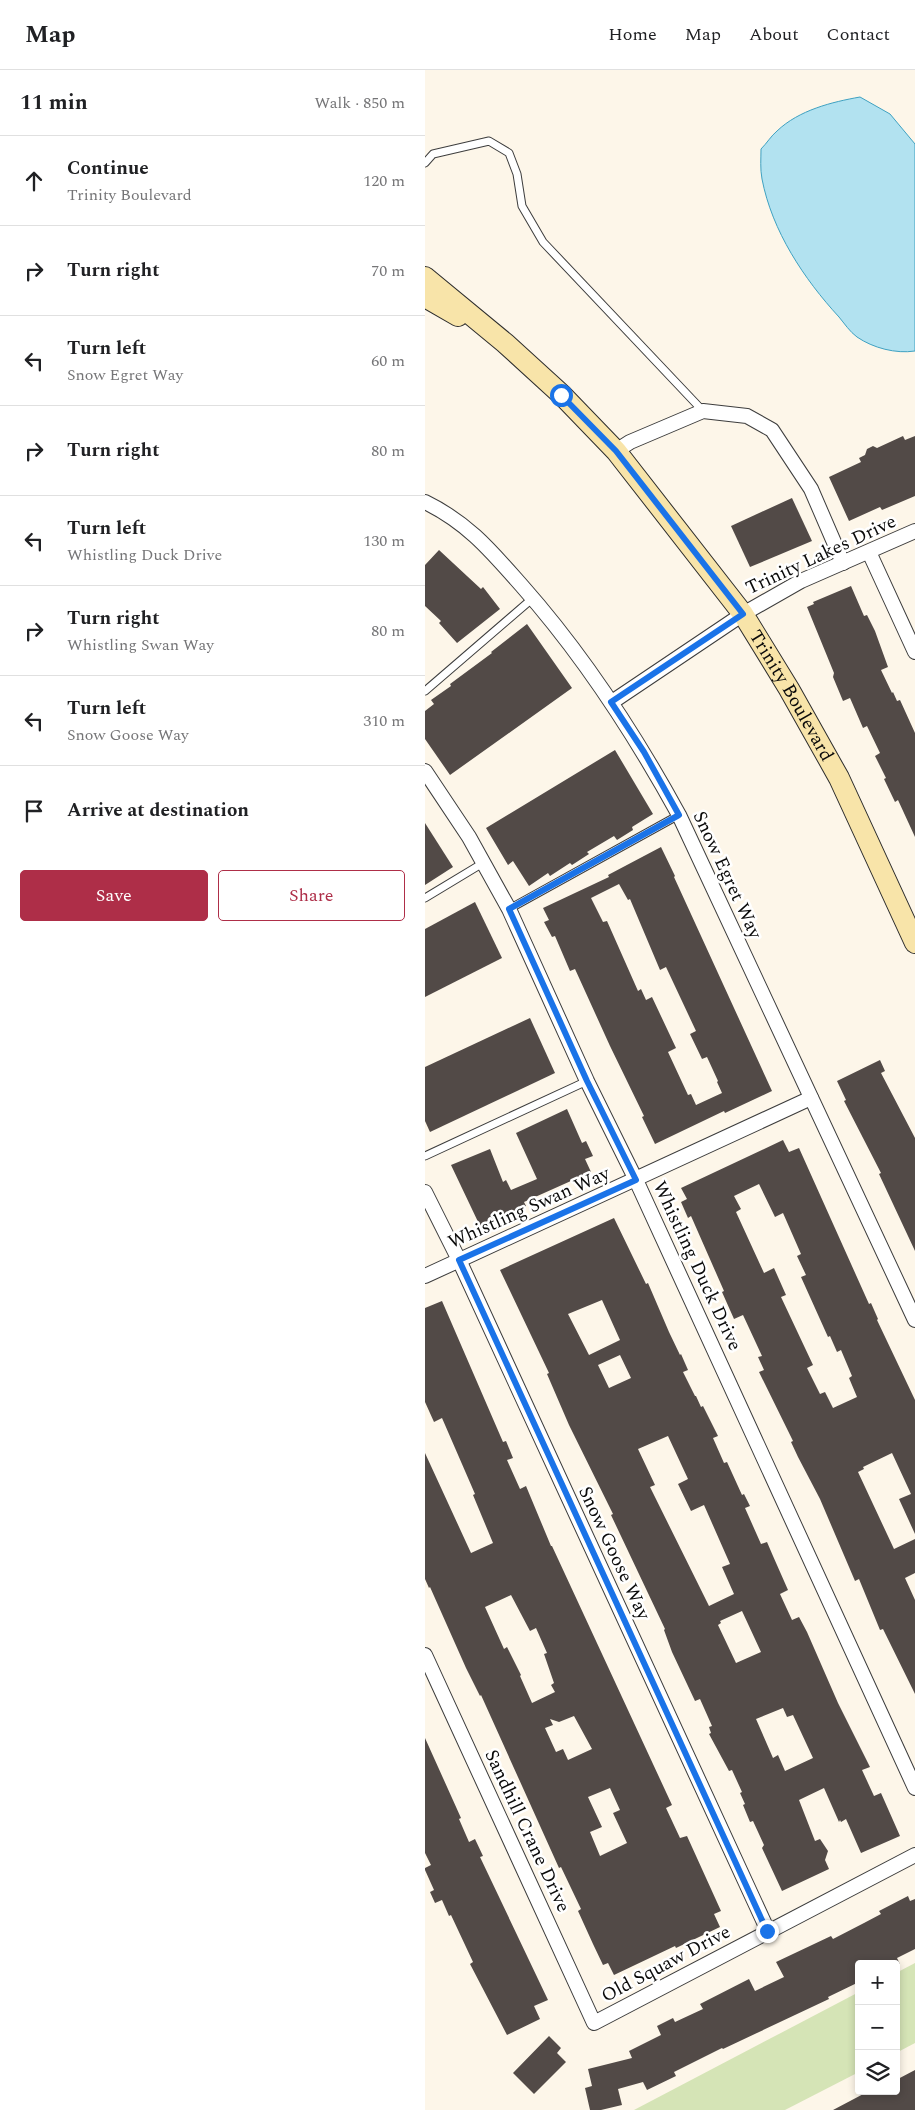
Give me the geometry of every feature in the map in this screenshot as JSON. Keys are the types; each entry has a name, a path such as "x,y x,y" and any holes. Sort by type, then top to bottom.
{"main road":[{"name":"Trinity Boulevard","path":"425,277 505,343 561,395 616,451 743,614 789,689 839,778 915,943"},
{"name":"Trinity Boulevard","path":"425,297 505,343"}],"street":[{"path":"616,451 630,442 703,411 747,416 772,430 811,489 843,563"},
{"name":"Snow Egret Way","path":"425,502 467,527 533,598 573,648 644,752 679,815 915,1320"},
{"name":"Trinity Lakes Drive","path":"611,702 743,614 801,581 915,531"},
{"path":"869,552 915,652"},
{"name":"Whistling Duck Drive","path":"425,771 483,863 509,909 587,1081 636,1180 915,1788"},
{"name":"Whistling Swan Way","path":"425,1276 811,1098"},
{"name":"Snow Goose Way","path":"425,1192 459,1260 767,1931"},
{"name":"Sandhill Crane Drive","path":"425,1655 594,2023"},
{"name":"Old Squaw Drive","path":"594,2023 915,1855"}],"lane":[{"path":"425,163 433,154 489,142 509,153 517,174 522,206 543,242 703,411"},
{"path":"425,691 533,598"},
{"path":"509,909 679,815"},
{"path":"425,898 483,863"},
{"path":"425,1156 587,1081"}],"green space":[{"path":"915,1963 915,2043 900,2051 900,2005 900,1971"},
{"path":"855,1994 855,2074 785,2110 634,2110"}],"water":[{"path":"860,97 890,114 915,144 915,351 900,352 877,347 863,341 850,330 814,287 791,253 773,217 762,179 761,149 777,131 806,112 827,104"}],"building":[{"path":"903,436 905,440 915,436 915,496 882,510 880,507 849,521 829,477 861,462 859,458 865,455 867,449 873,446 877,448"},
{"path":"792,498 812,541 750,567 731,526"},
{"path":"439,550 481,589 483,587 500,609 457,643 439,623 441,621 425,606 425,565"},
{"path":"851,586 864,616 867,615 875,631 888,667 881,670 897,701 900,700 915,733 915,837 898,800 895,802 884,779 886,778 875,756 880,753 867,726 863,728 850,698 843,701 833,677 834,673 807,607 814,604 813,602"},
{"path":"527,624 572,688 450,775 425,739 425,711 434,704 431,700"},
{"path":"615,750 653,814 632,827 633,830 617,840 614,836 587,852 589,854 572,865 570,863 550,876 548,873 529,886 513,861 508,865 486,828"},
{"path":"425,823 453,867 425,885"},
{"path":"661,847 772,1091 725,1113 724,1111 655,1144 642,1117 644,1116 575,969 570,971 555,936 552,937 544,922 549,920 543,908 609,877 608,875","holes":["619,884 628,900 630,899 660,970 666,967 696,1031 690,1034 702,1059 707,1057 722,1093 696,1105 691,1094 688,1095 668,1052 676,1048 652,997 646,1000 641,989 638,991 607,921 603,922 591,898"]},
{"path":"475,902 502,958 425,997 425,929"},
{"path":"530,1018 555,1073 430,1132 425,1121 425,1067"},
{"path":"880,1060 885,1071 881,1073 915,1138 915,1251 879,1174 881,1173 844,1101 846,1100 837,1081"},
{"path":"567,1109 582,1143 586,1141 593,1156 585,1159 591,1172 524,1202 526,1206 480,1226 451,1165 490,1149 503,1182 506,1180 511,1190 537,1179 516,1133"},
{"path":"783,1140 789,1152 799,1148 869,1304 871,1303 877,1320 915,1400 915,1534 899,1499 911,1494 892,1453 863,1467 864,1469 858,1472 894,1549 915,1539 915,1573 905,1578 915,1600 915,1694 883,1629 880,1630 859,1579 855,1581 820,1499 798,1457 791,1442 793,1441 759,1372 764,1370 758,1357 762,1356 743,1315 734,1319 722,1292 724,1291 691,1216 688,1218 681,1202 687,1199 681,1188","holes":["759,1184 775,1217 783,1213 801,1254 797,1256 806,1275 801,1277 828,1337 830,1336 837,1352 841,1350 852,1376 849,1378 857,1397 833,1408 825,1392 820,1394 807,1368 813,1365 781,1297 786,1295 774,1268 764,1273 736,1212 741,1209 734,1196"]},
{"path":"614,1218 646,1284 648,1283 669,1332 681,1354 688,1370 683,1372 718,1436 713,1438 724,1463 727,1462 742,1495 744,1494 750,1506 745,1508 761,1544 767,1542 788,1590 780,1594 792,1620 799,1617 807,1632 838,1703 870,1767 862,1770 874,1796 881,1793 900,1836 861,1853 846,1819 839,1822 824,1788 799,1800 815,1841 820,1839 828,1851 825,1860 829,1869 782,1891 762,1848 764,1845 753,1821 750,1822 743,1805 745,1804 740,1793 742,1792 732,1770 729,1771 709,1734 711,1733 709,1727 712,1726 700,1699 695,1701 672,1652 665,1629 611,1515 613,1514 569,1425 547,1374 549,1373 500,1270","holes":["602,1300 620,1340 589,1355 568,1314","620,1355 631,1378 609,1388 598,1365","668,1436 688,1479 678,1484 691,1511 704,1505 730,1564 722,1567 734,1594 709,1606 650,1487 655,1485 638,1449","742,1611 761,1652 736,1663 718,1625 721,1623 720,1621","783,1708 787,1717 793,1715 813,1758 785,1771 778,1755 773,1758 756,1719"]},
{"path":"442,1301 503,1442 506,1441 513,1458 507,1460 520,1489 526,1486 551,1546 672,1805 666,1808 680,1838 687,1836 721,1911 714,1914 720,1927 614,1975 608,1963 603,1965 578,1911 581,1909 561,1867 559,1868 481,1695 466,1668 425,1579 425,1453 471,1553 493,1543 473,1495 475,1494 442,1418 434,1422 425,1402 425,1308","holes":["511,1595 530,1631 536,1628 547,1653 544,1654 554,1683 551,1685 555,1692 532,1703 521,1675 507,1647 504,1649 485,1607","574,1716 592,1749 568,1760 563,1749 556,1752 545,1728 553,1725 550,1719 559,1722","610,1788 620,1810 613,1813 627,1843 600,1856 590,1832 602,1827 588,1797"]},
{"path":"425,1738 461,1818 459,1819 469,1842 475,1839 483,1856 480,1857 548,2000 534,2006 540,2019 507,2035 470,1964 473,1962 451,1915 449,1916 442,1900 435,1903 430,1892 434,1890 425,1870 425,1868 431,1865 425,1853"},
{"path":"908,1896 910,1901 915,1899 915,1949 897,1958 898,1960 855,1960 855,1984 828,1997 829,1999 674,2072 676,2076 647,2090 643,2082 618,2089 622,2105 601,2110 590,2110 585,2088 592,2086 588,2069 632,2058 629,2051 661,2035 657,2026 673,2018 675,2022 703,2009 700,2004 749,1979 755,1991 784,1977 776,1962 831,1936 833,1939 881,1914 879,1911"},
{"path":"549,2036 561,2048 557,2053 566,2062 534,2094 513,2073"},
{"path":"915,2070 915,2110 833,2110 861,2095 900,2095 900,2078"}],"route":[{"path":"561,395 616,451 743,614 611,702 644,752 679,815 587,864 509,909 587,1081 636,1180 459,1260 767,1931"}]}
